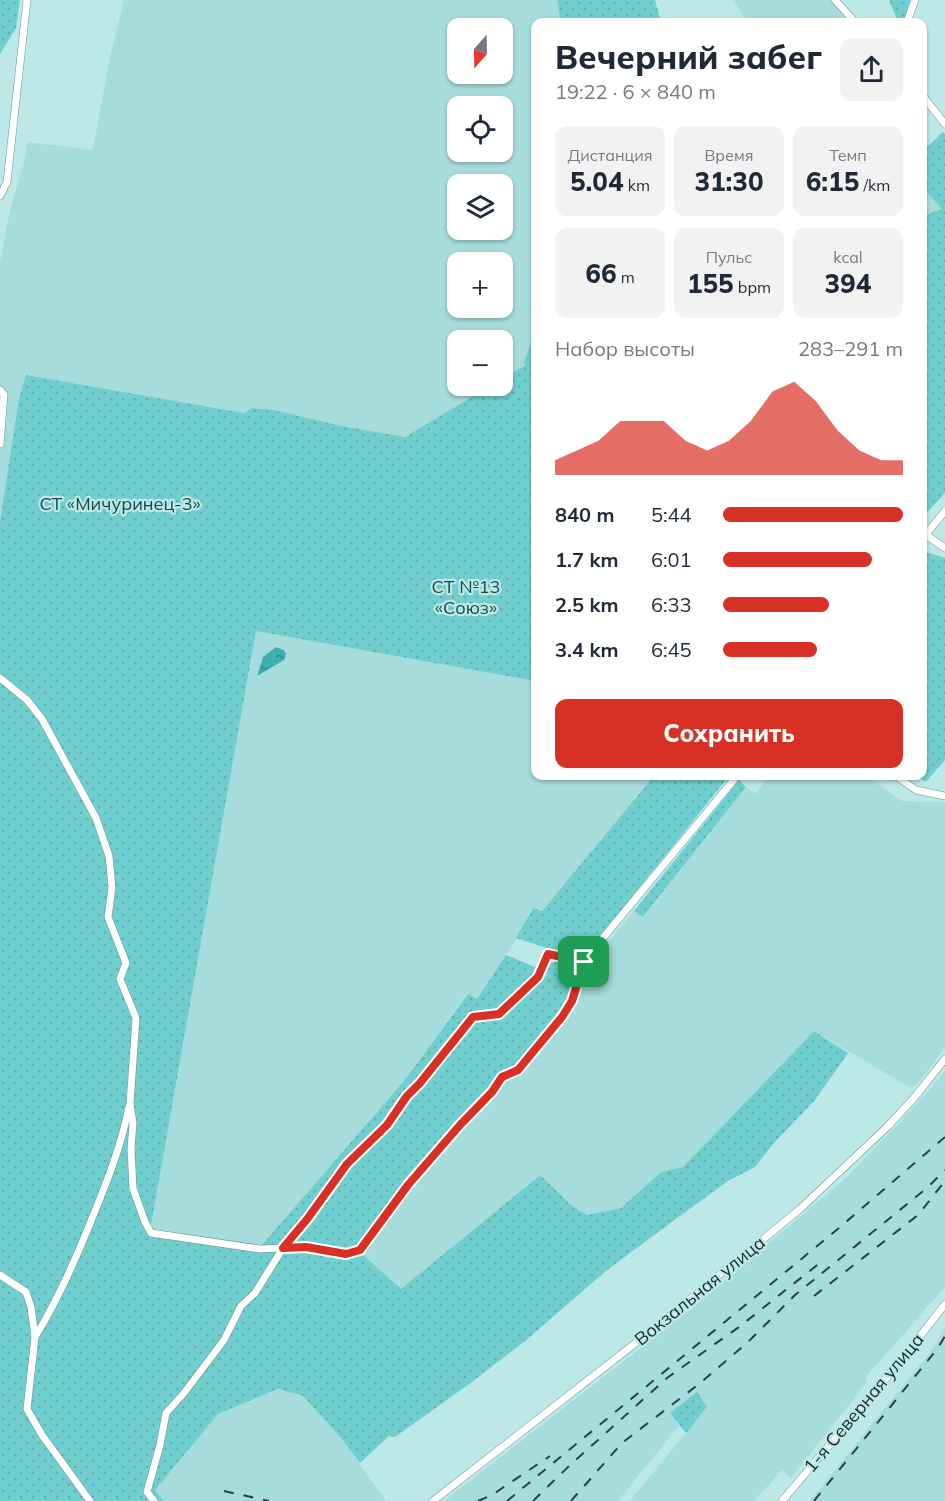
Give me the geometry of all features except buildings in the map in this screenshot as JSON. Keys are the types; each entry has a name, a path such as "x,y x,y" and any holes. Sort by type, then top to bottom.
{"street":[{"path":"0,196 7,182 27,0"},
{"path":"835,0 851,18"},
{"path":"908,18 915,0"},
{"path":"927,101 945,124"},
{"path":"0,390 4,395 0,444"},
{"path":"927,533 945,511"},
{"path":"927,539 945,548"},
{"path":"0,678 27,700 42,719 96,818 109,856 112,887 108,917 126,963 120,979 135,1018 130,1104 112,1169 78,1252 50,1313 35,1337"},
{"path":"130,1104 134,1124 131,1149 133,1188 145,1222 152,1233 260,1249 306,1247 346,1254 360,1250 408,1185 460,1125 492,1092 502,1077 518,1070 562,1017 572,1001 584,962 734,780"},
{"path":"902,780 916,790 945,796"},
{"path":"154,1501 147,1492 166,1413 224,1340 242,1306 255,1293 283,1248 347,1164 387,1125 407,1096 473,1017 499,1014 538,977 548,954 584,962"},
{"name":"Вокзальная улица","path":"433,1501 651,1331 800,1209 887,1127 945,1059"},
{"path":"0,1275 26,1292 31,1307 35,1337 27,1409 42,1435 90,1501"},
{"name":"1-я Северная улица","path":"782,1501 900,1362 945,1304"}],"shaded area":[{"path":"124,0 557,0 560,18 531,18 531,345 525,364 513,372 513,330 447,330 447,396 473,396 405,437 342,426 274,410 252,408 244,413 26,375 0,522 0,263 10,210 28,142 93,150 110,57"},
{"path":"734,0 832,0 848,18 745,18"},
{"path":"927,192 942,209 927,215"},
{"path":"256,631 531,680 531,780 651,780 542,911 532,908 514,943 477,1000 467,994 404,1081 261,1246 155,1230 151,1224","holes":["286,654 284,660 257,675 263,657"]},
{"path":"766,780 873,780 902,801 945,802 945,1048 918,1083 911,1088 814,1031 683,1168 661,1172 621,1208 587,1215 571,1205 539,1175 401,1289 361,1253 409,1187 582,989 588,967 634,911 644,917 746,787 755,794"},
{"path":"945,1071 945,1287 865,1378 868,1381 791,1478 782,1470 754,1501 630,1501 707,1407 670,1412 679,1426 618,1501 444,1501 691,1309 847,1177 919,1102"},
{"path":"945,1328 945,1501 810,1501 935,1346"},
{"path":"278,1389 303,1396 341,1438 386,1501 164,1501 155,1490 218,1414"}],"green space":[{"path":"0,0 20,0 16,28 0,54"},
{"path":"557,0 655,0 660,18 560,18"},
{"path":"889,0 910,0 905,18 896,18"},
{"path":"943,132 945,134 945,493 927,513 927,215 942,209 927,192 927,147"},
{"path":"531,344 531,680 256,631 151,1225 155,1230 261,1246 404,1081 468,994 477,999 506,955 535,967 560,961 588,967 582,989 573,1005 519,1072 503,1079 409,1187 361,1253 401,1289 540,1175 571,1205 587,1215 621,1208 661,1172 683,1167 814,1031 848,1053 815,1100 773,1144 755,1167 728,1181 606,1271 525,1341 395,1437 389,1436 360,1463 303,1396 278,1389 218,1414 155,1490 164,1501 0,1501 0,522 19,399 26,375 244,413 252,408 274,410 342,426 405,437 473,396 513,396 513,372 525,365"},
{"path":"927,552 945,558 945,760 926,782 923,780 927,780"},
{"path":"651,780 726,780 603,933 581,953 562,953 516,938 533,908 542,911"},
{"path":"739,780 746,787 643,917 634,911"},
{"path":"697,1392 707,1407 686,1433 670,1413"}],"water":[{"path":"276,647 284,650 286,654 284,660 257,676 263,657"}],"railway":[{"path":"507,1501 839,1228 945,1137"},
{"path":"571,1501 622,1443 699,1384 748,1342 795,1295 927,1188 945,1170"},
{"path":"814,1296 918,1215 945,1181"},
{"path":"533,1501 667,1378 739,1327 821,1262"},
{"path":"814,1501 938,1348 945,1336"},
{"path":"478,1501 492,1495 550,1456"},
{"path":"224,1491 269,1501"}],"route":[{"path":"548,954 584,962 572,1001 562,1017 518,1070 502,1077 492,1092 460,1125 408,1185 360,1250 346,1254 306,1247 283,1248 347,1164 387,1125 407,1096 473,1017 499,1014 538,977 548,954"}],"park label":[{"name":"СТ «Мичуринец-3»","path":"120,504"},
{"name":"СТ №13 «Союз»","path":"466,597"}]}
